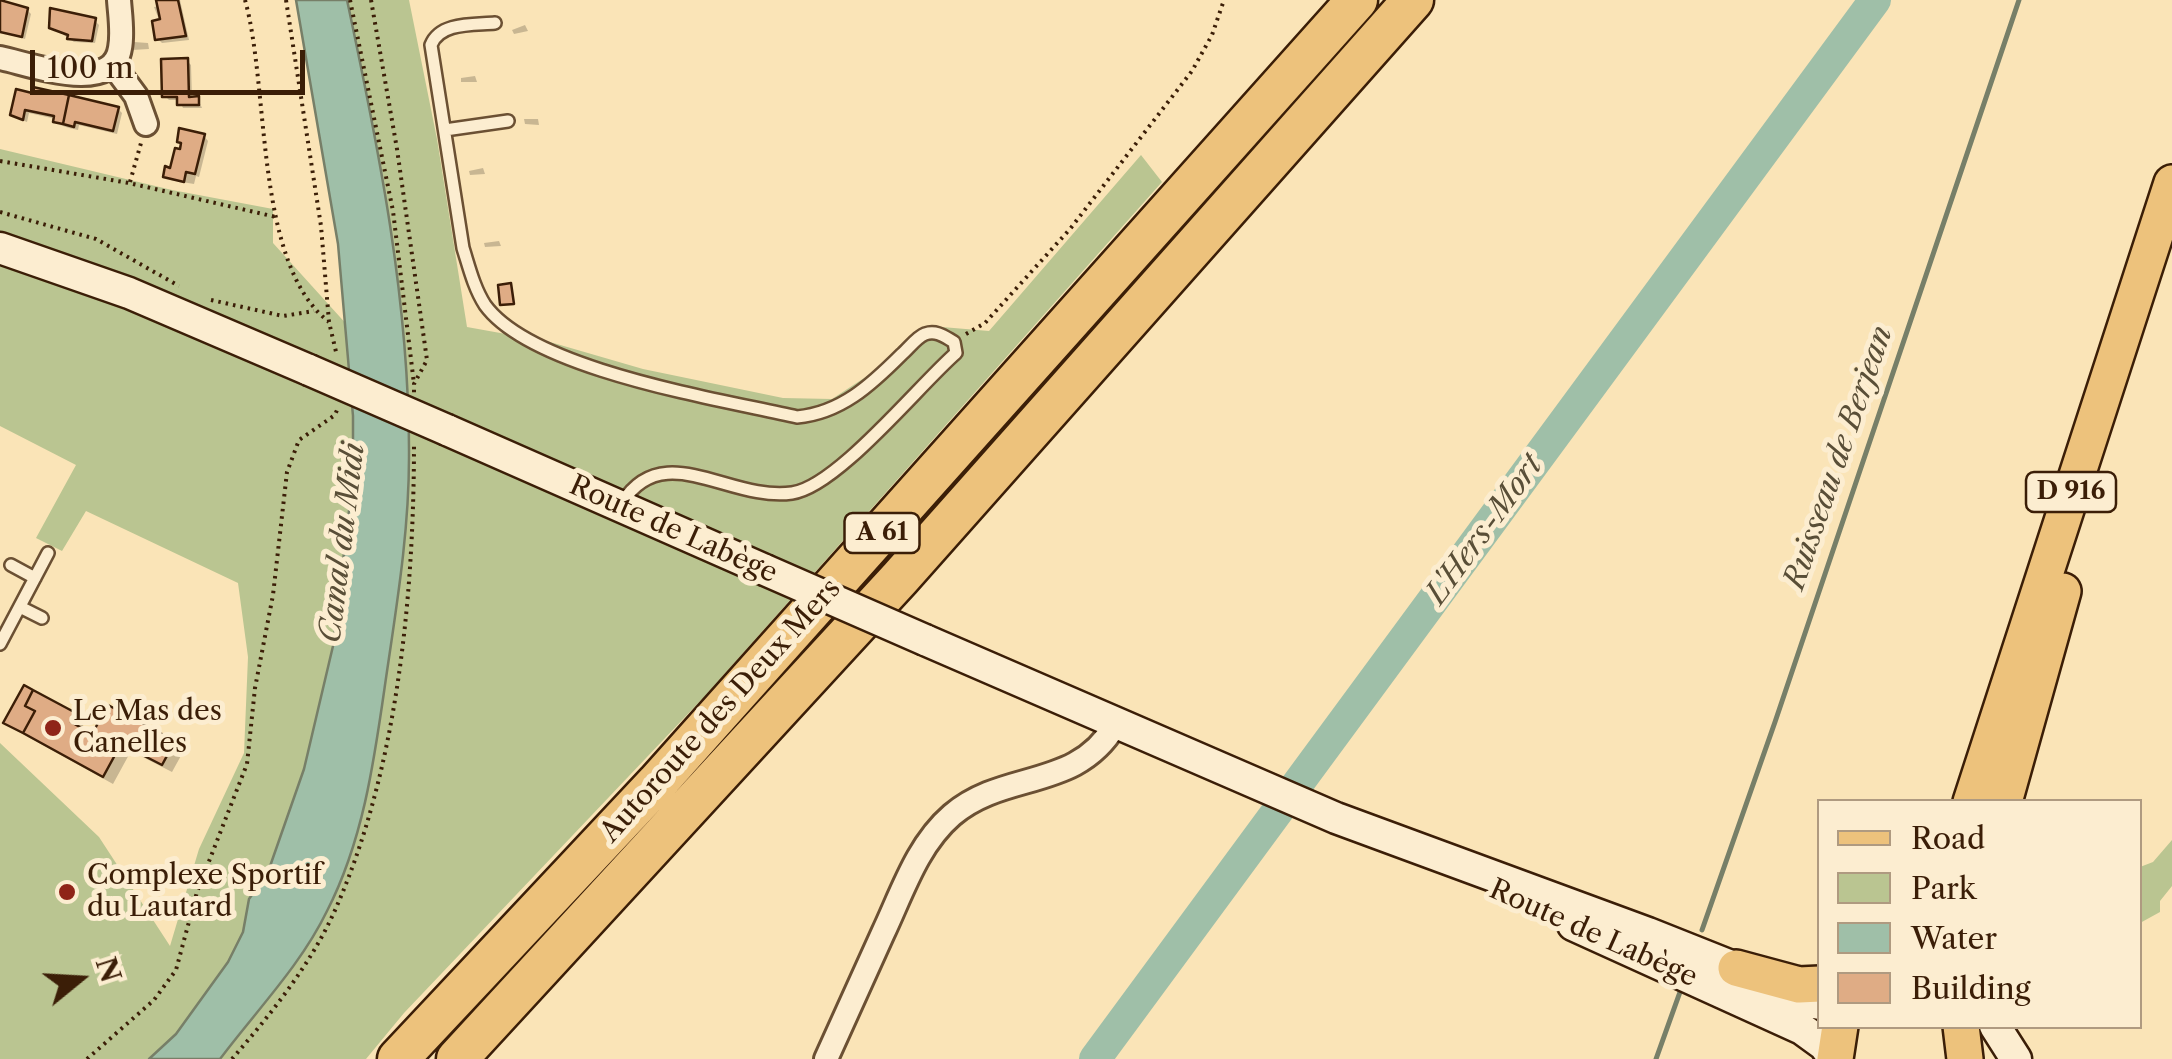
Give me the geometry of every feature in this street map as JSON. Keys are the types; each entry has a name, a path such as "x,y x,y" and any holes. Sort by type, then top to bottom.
{"highway":[{"name":"Autoroute des Deux Mers","path":"398,1059 684,754 1357,0"},
{"name":"Autoroute des Deux Mers","path":"457,1059 900,578 1413,0"}],"main road":[{"name":"D 916","path":"1971,799 2172,186"},
{"name":"D 916","path":"2005,799 2172,186"},
{"path":"1736,968 1799,985 1817,984"},
{"path":"1835,1059 1840,1029"}],"street":[{"path":"0,58 85,76 101,73 113,65 120,51 118,0"},
{"path":"113,65 136,96 146,124"},
{"name":"Route de Labège","path":"0,248 129,292 1115,725 1340,819 1802,1029 1835,1059"},
{"path":"826,1059 908,879 934,834 950,817 984,795 1077,765 1098,750 1115,725"},
{"name":"Route de Labège","path":"1340,819 1736,968 1793,999 1817,1003"},
{"path":"1997,1029 2016,1059"}],"lane":[{"path":"495,23 442,30 432,44 463,248 486,305 507,327 540,348 578,364 797,417 838,408 876,380 923,334 938,332 954,342 956,354 890,420 833,470 799,493 759,495 670,470 632,487 619,507"},
{"path":"444,130 508,121"},
{"path":"0,644 48,553"},
{"path":"11,566 35,578"},
{"path":"20,607 42,618"}],"path":[{"path":"245,0 254,32 276,216 286,260 314,311 328,322 321,226 286,0"},
{"path":"350,0 393,211 414,402"},
{"path":"371,0 398,150 427,360 414,384"},
{"path":"954,342 985,322 1070,229 1192,71 1212,36 1224,0"},
{"path":"129,184 146,124"},
{"path":"0,162 129,184 276,216"},
{"path":"0,212 96,239 186,290"},
{"path":"201,297 283,316 314,311"},
{"path":"87,1059 154,1000 176,970 197,892 247,764 287,472 299,440 335,415"},
{"path":"232,1059 260,1026 321,937 336,910 364,827 398,679 412,538 414,438"}],"green space":[{"path":"347,0 409,0 437,139 467,327 550,342 643,369 783,398 832,399 942,327 989,331 1141,155 1162,182 703,698 404,1013 366,1059 0,1059 0,743 99,837 170,946 199,849 244,753 248,657 238,583 86,511 62,551 36,538 76,465 0,426 0,149 172,190 273,209 273,243 406,390 393,252"},
{"path":"2172,840 2172,886 2160,901 2160,912 2142,922 2142,866 2153,862"}],"water":[{"path":"296,0 347,0 381,170 398,285 408,400 408,486 397,600 365,801 350,857 316,931 220,1059 149,1059 176,1034 228,962 243,932 249,899 268,872 304,769 333,646 353,477 353,416 338,244"}],"building":[{"path":"0,0 28,8 22,37 0,32"},
{"path":"156,0 178,0 186,36 155,40 152,21 160,19"},
{"path":"50,8 96,18 92,41 67,39 68,35 49,28"},
{"path":"188,58 189,97 199,96 199,105 177,105 177,97 162,97 161,59"},
{"path":"33,87 69,95 63,124 53,122 54,116 25,110 23,120 10,115 16,89 32,93"},
{"path":"69,95 119,107 113,131 75,122 74,127 63,124"},
{"path":"179,128 205,134 195,174 186,172 184,182 163,177 165,166 170,168 175,148 180,149"},
{"path":"511,283 514,304 500,305 498,285"},
{"path":"24,685 33,690 25,706 35,711 23,733 3,723"},
{"name":"Le Mas des Canelles","path":"33,690 76,713 71,722 92,734 108,705 175,741 162,765 121,744 103,777 23,733 35,711 25,706"}],"waterway":[{"name":"L'Hers-Mort","path":"1095,1059 1875,0"},
{"name":"Ruisseau de Berjean","path":"1702,930 2019,0"},
{"name":"Ruisseau de Berjean","path":"1656,1059 1680,992"}],"place":[{"name":"Le Mas des Canelles","path":"53,728"},
{"name":"Complexe Sportif du Lautard","path":"67,892"}],"water label":[{"name":"Canal du Midi","path":"343,543"}]}
